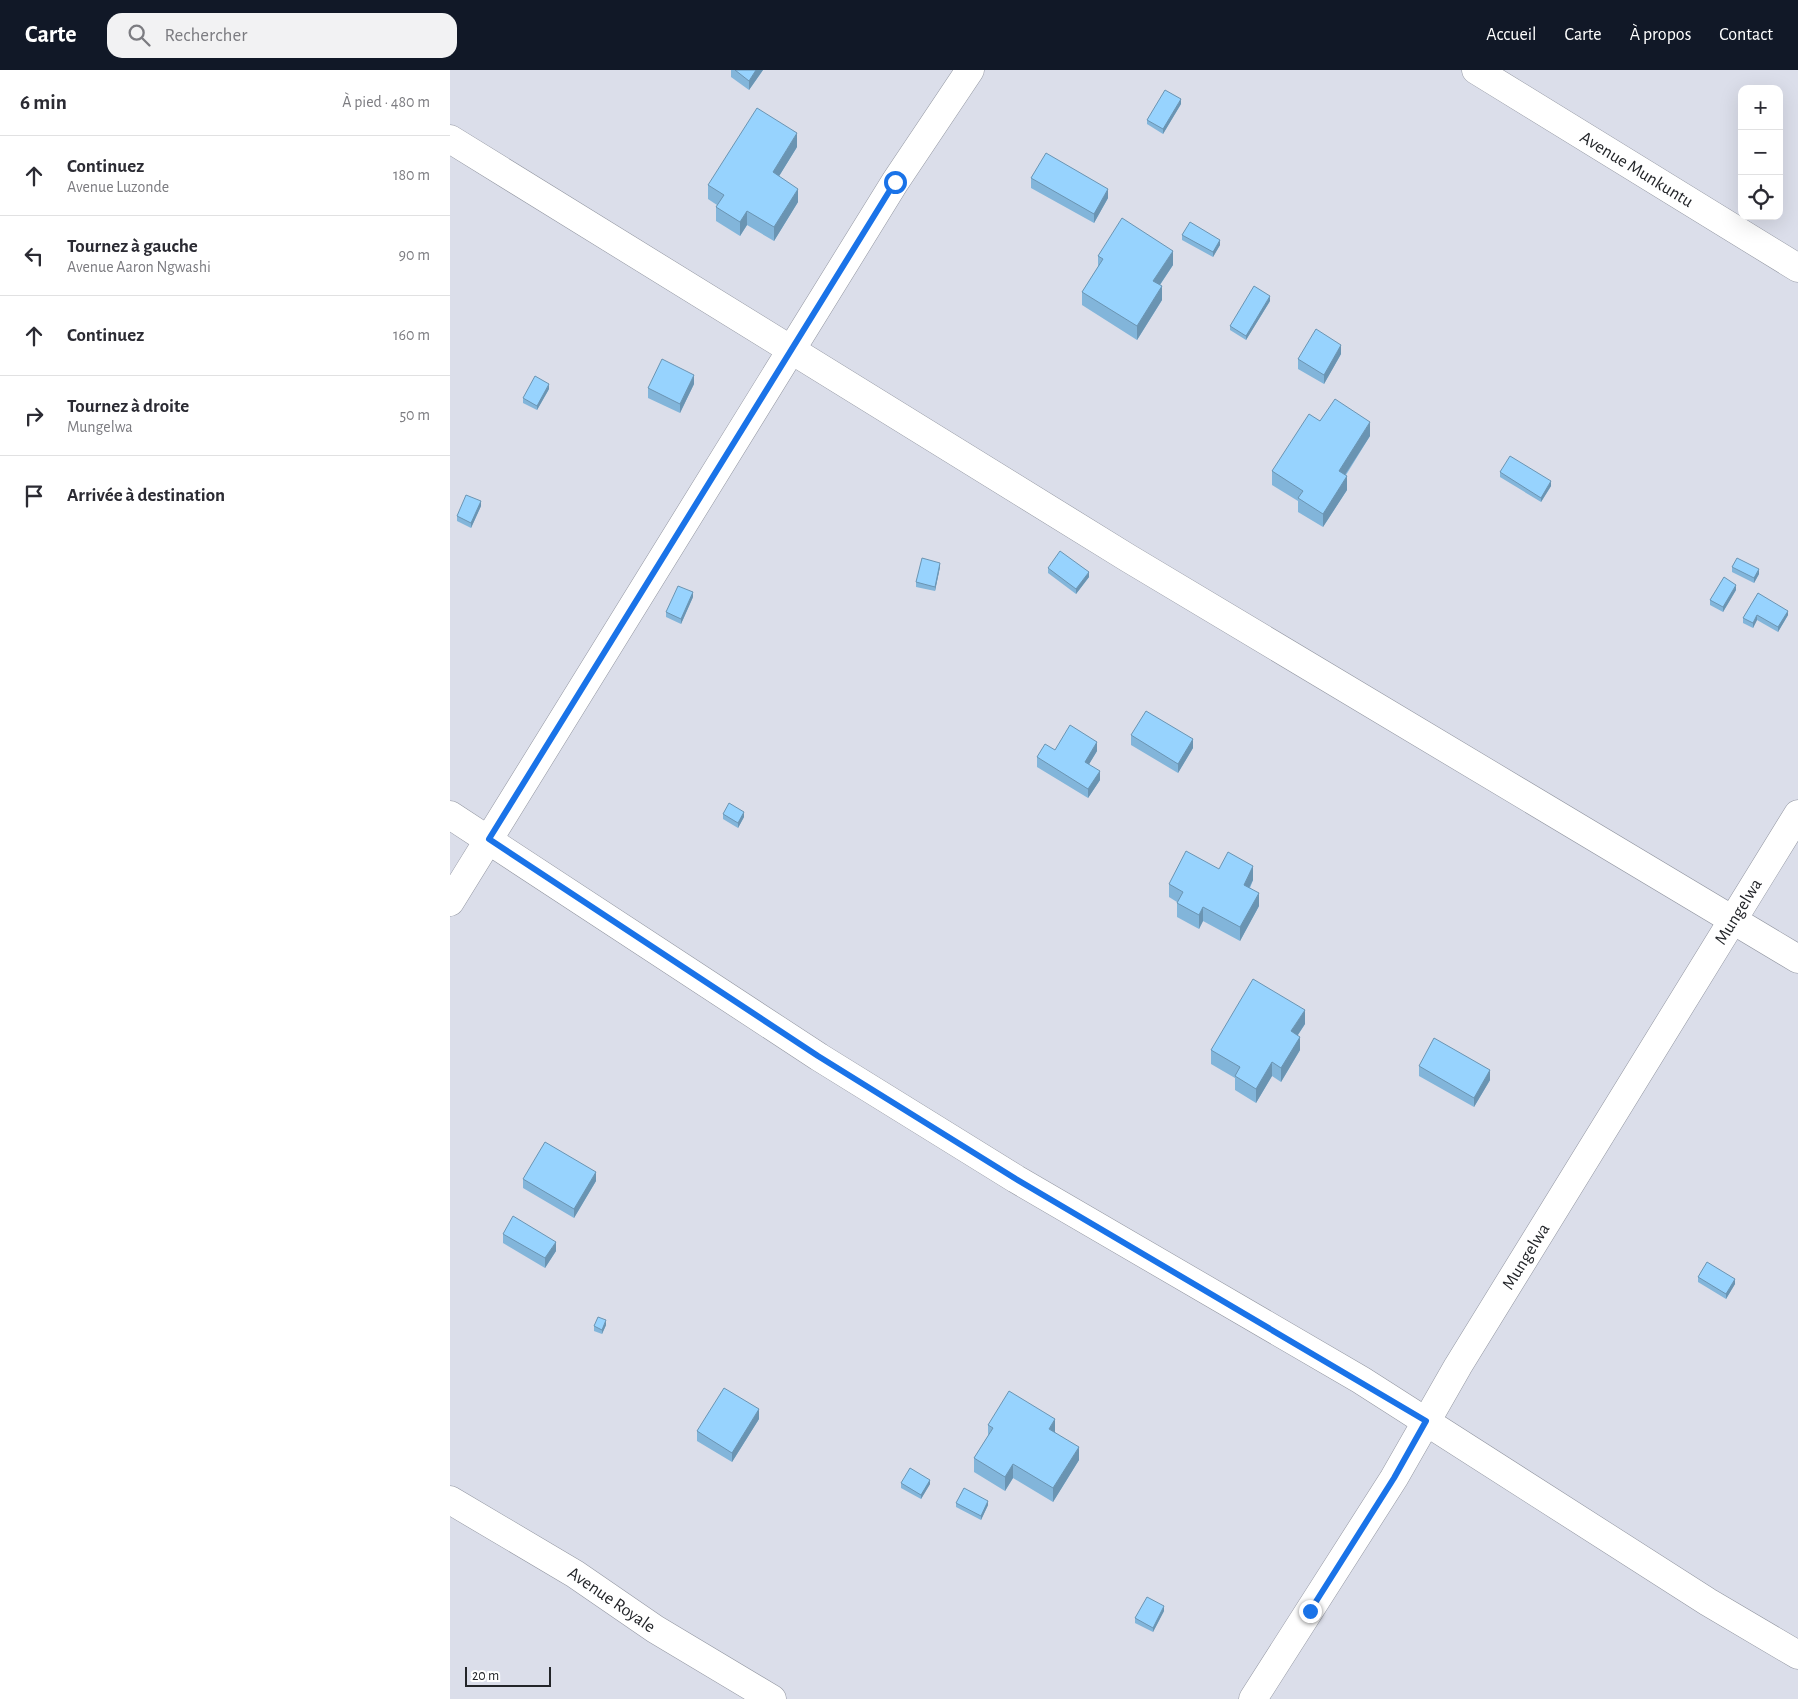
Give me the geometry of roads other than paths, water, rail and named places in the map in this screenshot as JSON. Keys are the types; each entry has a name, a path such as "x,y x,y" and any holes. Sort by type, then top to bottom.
{"street":[{"path":"450,902 895,182 970,70"},
{"name":"Avenue Munkuntu","path":"1476,70 1798,268"},
{"path":"450,139 1128,558 1798,960"},
{"name":"Mungelwa","path":"1253,1699 1368,1519 1621,1099 1734,922 1798,814"},
{"path":"450,815 818,1056 1016,1179 1426,1421 1708,1602 1798,1655"},
{"name":"Avenue Royale","path":"450,1500 575,1574 655,1629 772,1699"}]}
